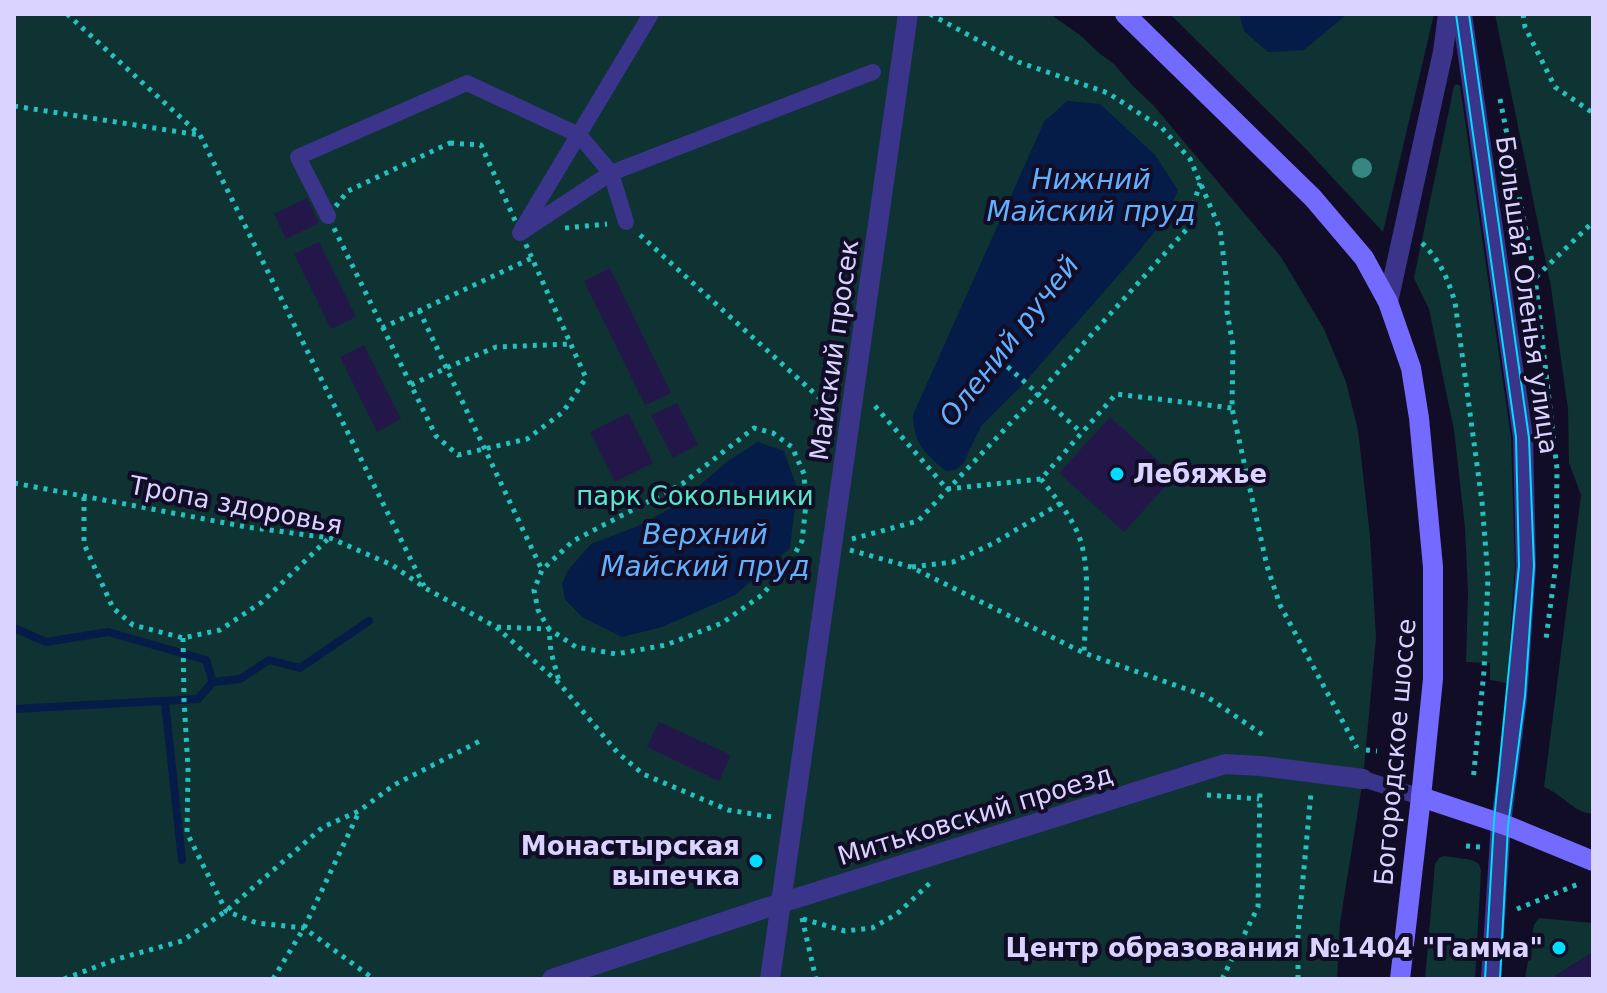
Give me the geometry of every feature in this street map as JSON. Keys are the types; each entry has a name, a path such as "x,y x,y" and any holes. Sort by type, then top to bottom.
{"main road":[{"name":"Богородское шоссе","path":"1125,14 1313,198 1364,258 1388,302 1411,368 1419,418 1433,567 1433,679 1400,979"},
{"path":"1421,797 1501,823 1593,861"}],"street":[{"name":"Майский просек","path":"770,979 908,14"},
{"path":"1388,302 1443,52 1448,14"},
{"name":"Большая Оленья улица","path":"1462,14 1523,437 1526,566 1517,699 1501,823 1491,979"},
{"name":"Митьковский проезд","path":"552,979 781,903 1225,764 1363,779"}],"lane":[{"path":"528,232 579,135 651,14"},
{"path":"528,232 611,173 873,72"},
{"path":"328,216 298,157 467,83 579,135 611,173 626,222"},
{"name":"Митьковский проезд","path":"1363,779 1421,797"}],"path":[{"path":"67,14 200,135 425,588"},
{"path":"929,14 1018,62 1108,93 1162,128 1190,159 1220,229 1233,345 1232,408 1267,566 1280,605 1357,748"},
{"path":"1523,14 1525,27 1555,87 1593,113"},
{"path":"14,106 200,135"},
{"path":"450,143 481,145 528,232 532,258 586,378 563,412 527,439 458,455 436,436 328,216 348,191 450,143"},
{"path":"832,545 918,521 1186,230 1200,183"},
{"path":"550,230 626,222 824,402"},
{"path":"1535,277 1593,222"},
{"path":"1404,226 1431,252 1447,275 1455,302 1482,502 1488,577 1484,671 1473,781"},
{"path":"382,328 532,258"},
{"path":"419,310 542,570"},
{"path":"411,385 496,347 571,344"},
{"path":"1000,360 1082,433"},
{"path":"947,489 1041,479 1116,394 1232,408"},
{"path":"852,404 876,406 947,489"},
{"path":"496,627 549,629 576,647 616,654 666,645 722,623 762,595 789,564 802,541 806,504 804,474 792,447 773,433 754,428 682,484 573,541 542,570 534,590 538,610 549,629 559,683"},
{"path":"1041,479 1061,503 1080,540 1087,587 1084,653"},
{"name":"Тропа здоровья","path":"14,483 247,527 330,538 392,565 425,588 496,627 559,683 617,752 643,774 728,810 793,822"},
{"path":"84,497 84,544 113,608 133,625 183,638 220,630 262,602 330,538"},
{"path":"911,567 953,562 994,543 1061,503"},
{"path":"832,545 911,567 1084,653 1206,696 1263,735"},
{"path":"183,638 187,833 226,911 257,923 304,928 371,977"},
{"path":"64,979 117,959 182,941 226,911 323,827 359,811 394,785 480,741"},
{"path":"1366,750 1377,751"},
{"path":"1298,979 1298,932 1313,773"},
{"path":"1207,795 1259,799 1258,907 1222,979"},
{"path":"273,979 304,928 359,811"},
{"path":"1466,846 1499,850"},
{"path":"816,979 802,918 845,931 872,928 897,914 924,886 939,877"},
{"path":"1568,878 1593,888"},
{"path":"1513,910 1581,883"}],"green space":[{"name":"парк Сокольники","path":"14,14 1050,14 1080,35 1114,64 1154,106 1281,257 1324,329 1346,382 1358,430 1370,536 1376,638 1363,779 1340,923 1337,979 14,979"},
{"path":"1170,14 1434,14 1383,232 1305,148"},
{"path":"1495,14 1593,14 1593,814 1580,810 1544,787 1581,495 1569,463 1568,409 1551,287"},
{"path":"1454,86 1460,86 1511,437 1515,566 1507,683 1490,680 1490,663 1466,662 1468,593 1465,527 1454,430 1429,309 1414,278"},
{"path":"1444,856 1472,860 1479,864 1481,871 1475,979 1425,979 1435,864"},
{"name":"Центр образования №1404 \"Гамма\"","path":"1539,918 1593,923 1593,952 1555,976 1557,979 1525,979 1534,925"}],"water":[{"path":"1239,14 1347,14 1304,50 1268,52 1244,31"},
{"name":"Нижний Майский пруд","path":"1067,101 1100,104 1155,155 1178,190 1165,219 1129,263 1025,382 981,426 963,464 955,470 946,471 922,448 913,415 1044,122"},
{"name":"Верхний Майский пруд","path":"758,442 784,451 797,488 790,548 735,595 662,627 622,637 582,617 565,599 562,584 568,570 591,544 638,526 677,505 728,461"}],"building":[{"path":"307,198 319,223 286,239 274,214"},
{"path":"319,242 356,317 331,329 294,254"},
{"path":"610,268 671,393 645,405 584,281"},
{"path":"364,345 401,419 377,432 340,357"},
{"path":"677,403 698,445 673,458 651,415"},
{"path":"628,413 653,463 615,482 590,432"},
{"name":"Лебяжье","path":"1110,417 1175,476 1124,532 1059,473"},
{"path":"659,722 731,755 719,781 647,747"},
{"path":"1593,952 1593,979 1557,979 1555,976"}],"waterway":[{"name":"Олений ручей","path":"14,628 46,642 108,632 206,660 213,682 240,679 269,660 300,668 369,621"},
{"path":"14,709 198,699 213,682"},
{"path":"165,702 182,860"}],"tram line":[{"path":"1456,14 1516,437 1519,566 1494,821 1485,979"},
{"path":"1469,14 1529,438 1534,566 1525,696 1508,826 1500,979"}],"place":[{"name":"Лебяжье","path":"1117,474"},
{"name":"Монастырская выпечка","path":"756,861"},
{"name":"Центр образования №1404 \"Гамма\"","path":"1559,948"}]}
